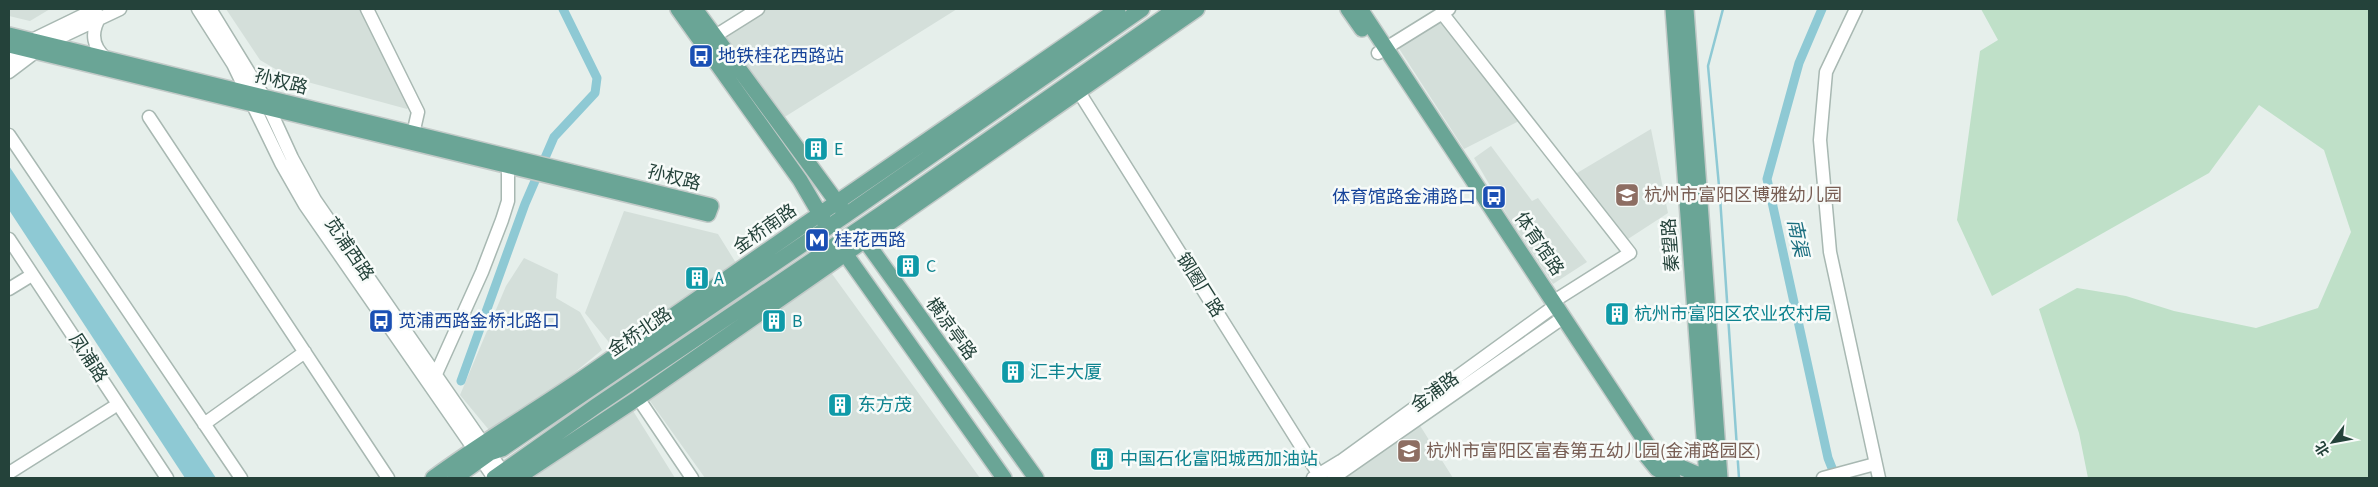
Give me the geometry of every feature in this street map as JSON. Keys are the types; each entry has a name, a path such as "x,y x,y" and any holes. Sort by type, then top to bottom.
{"main road":[{"path":"678,9 800,180 841,248 1004,478"},
{"path":"695,9 836,201"},
{"name":"金桥南路","path":"433,478 482,451 566,390 824,220 836,201 1118,9"},
{"path":"846,215 1142,9"},
{"path":"860,235 1176,9"},
{"path":"500,477 591,410 1079,92 1197,9"},
{"name":"体育馆路","path":"1348,9 1382,50"},
{"name":"体育馆路","path":"1360,9 1382,50 1556,311 1650,455 1657,469 1673,478"},
{"name":"秦望路","path":"1673,9 1706,478"},
{"name":"秦望路","path":"1686,9 1720,478"},
{"path":"1135,52 1148,28"},
{"name":"孙权路","path":"9,35 25,48 413,134 516,165"},
{"path":"1071,41 1097,40"},
{"name":"孙权路","path":"25,48 107,59 259,101 516,165 550,171 710,206 708,214 550,171"},
{"name":"横凉亭路","path":"836,201 1036,478"},
{"name":"金桥北路","path":"455,478 482,451 502,449 592,388 824,220 846,215"},
{"path":"500,477 520,476 638,398 841,248"},
{"path":"566,390 592,388"},
{"name":"体育馆路","path":"1650,455 1706,478"},
{"name":"体育馆路","path":"1650,455 1654,478"}],"street":[{"path":"9,72 25,48 98,13 120,9"},
{"name":"苋浦西路","path":"198,9 259,101 282,163 305,205 500,477"},
{"name":"苋浦西路","path":"210,9 259,101 316,200 436,374 482,451"},
{"path":"367,9 418,112 413,134"},
{"path":"715,36 758,9"},
{"path":"1856,9 1826,72 1820,140 1830,252 1879,478"},
{"path":"1382,50 1446,11 1630,253 1556,311"},
{"path":"98,13 94,30 94,44 107,59"},
{"name":"钢圈厂路","path":"1079,92 1318,477"},
{"path":"149,117 388,478"},
{"path":"9,135 241,478"},
{"path":"436,374 482,272 502,220 516,165"},
{"name":"凤浦路","path":"9,239 167,478"},
{"name":"凤浦路","path":"9,251 158,478"},
{"path":"9,289 27,278"},
{"name":"金浦路","path":"1318,477 1556,311"},
{"name":"金浦路","path":"1333,478 1556,311"},
{"path":"204,424 305,352"},
{"path":"638,398 692,478"},
{"path":"9,473 112,408"},
{"path":"1823,478 1875,464"}],"shaded area":[{"path":"9,9 50,9 30,21 9,16"},
{"path":"226,9 360,9 412,100 407,109 289,77 260,60"},
{"path":"760,9 957,9 783,118 723,32"},
{"path":"1442,20 1519,121 1464,149 1398,47"},
{"name":"杭州市富阳区博雅幼儿园","path":"1651,129 1668,213 1628,239 1572,176"},
{"path":"1491,146 1532,201 1538,198 1587,262 1553,284 1507,215 1474,158"},
{"path":"624,211 718,234 736,263 612,346 585,313"},
{"path":"524,258 558,274 556,298 580,312 602,350 562,383 489,430 460,395 506,286"},
{"path":"827,267 980,478 705,478 645,394"},
{"path":"630,406 675,478 527,478"},
{"name":"杭州市富阳区富春第五幼儿园(金浦路园区)","path":"1419,424 1453,478 1345,478"}],"green space":[{"path":"1981,9 2369,9 2369,478 2088,478 2079,433 2039,309 2077,288 2126,296 2174,311 2256,328 2318,308 2351,232 2324,150 2259,105 2209,173 1992,296 1957,220 1980,51 1998,40"}],"water":[{"path":"9,166 216,478 185,478 9,210"}],"waterway":[{"path":"461,381 525,204 554,137 595,93 597,78 563,9"},
{"path":"1723,9 1708,66 1720,197 1739,478"},
{"name":"南渠","path":"1822,9 1799,63 1767,179 1828,458 1836,478"}],"place":[{"name":"地铁桂花西路站","path":"701,56"},
{"name":"E","path":"816,149"},
{"name":"杭州市富阳区博雅幼儿园","path":"1627,195"},
{"name":"体育馆路金浦路口","path":"1494,197"},
{"name":"桂花西路","path":"817,240"},
{"name":"C","path":"908,266"},
{"name":"A","path":"697,278"},
{"name":"杭州市富阳区农业农村局","path":"1617,314"},
{"name":"苋浦西路金桥北路口","path":"381,321"},
{"name":"B","path":"774,321"},
{"name":"汇丰大厦","path":"1013,372"},
{"name":"东方茂","path":"840,405"},
{"name":"杭州市富阳区富春第五幼儿园(金浦路园区)","path":"1409,451"},
{"name":"中国石化富阳城西加油站","path":"1102,459"}]}
